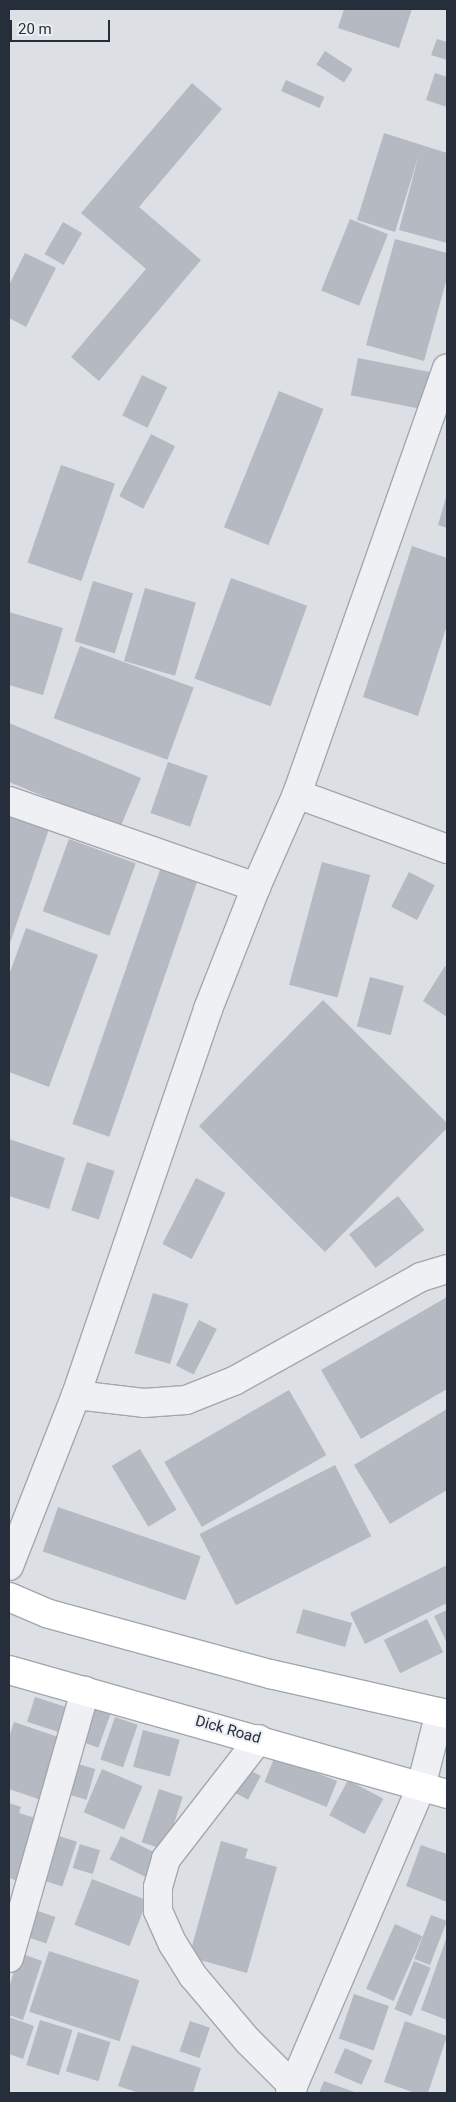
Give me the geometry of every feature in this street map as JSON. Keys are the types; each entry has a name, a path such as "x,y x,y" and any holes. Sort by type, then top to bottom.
{"main road":[{"path":"9,1597 49,1614 270,1674 444,1713"},
{"name":"Dick Road","path":"10,1676 85,1691 447,1794"}],"street":[{"path":"9,1566 76,1395 208,1010 256,887 298,794 447,369"},
{"path":"298,794 447,849"},
{"path":"9,801 256,887"},
{"path":"76,1395 144,1403 186,1400 234,1381 421,1277 447,1269"},
{"path":"9,1958 85,1691"},
{"path":"259,1739 166,1859 158,1887 158,1911 173,1944 193,1976 292,2090 420,1786 444,1713"}],"building":[{"path":"344,9 412,9 399,48 338,28"},
{"path":"437,39 447,42 447,60 431,55"},
{"path":"325,51 353,69 344,82 316,64"},
{"path":"435,73 447,77 447,107 426,100"},
{"path":"286,80 324,97 319,108 281,91"},
{"path":"192,83 222,109 139,207 201,260 99,381 71,357 146,269 81,213"},
{"path":"384,133 447,153 447,243 399,230 419,154 395,232 357,220"},
{"path":"350,219 388,234 359,306 321,290"},
{"path":"63,222 82,233 64,265 45,254"},
{"path":"395,239 447,253 447,278 424,361 366,345"},
{"path":"25,253 56,268 26,327 9,318 9,285"},
{"path":"358,358 434,373 426,410 351,395"},
{"path":"142,375 167,387 147,428 122,415"},
{"path":"279,391 324,409 268,545 224,527"},
{"path":"151,434 175,446 143,509 119,496"},
{"path":"61,465 115,484 81,581 27,562"},
{"path":"447,494 447,528 438,525"},
{"path":"412,546 447,558 447,625 418,716 363,697"},
{"path":"231,578 307,606 271,706 194,679"},
{"path":"93,581 133,593 115,654 75,641"},
{"path":"145,588 196,603 175,676 124,661"},
{"path":"9,612 63,628 43,695 9,685"},
{"path":"80,646 194,687 167,760 54,718"},
{"path":"9,723 141,778 120,828 9,782"},
{"path":"168,762 208,776 190,827 150,813"},
{"path":"9,815 51,823 9,946"},
{"path":"69,839 136,863 109,936 43,911"},
{"path":"322,862 370,875 337,998 289,985"},
{"path":"162,864 199,877 109,1137 72,1124"},
{"path":"409,872 435,885 417,920 391,907"},
{"path":"26,928 98,955 49,1087 9,1072 9,975"},
{"path":"445,966 447,968 447,1017 423,1001"},
{"path":"370,977 404,986 391,1035 357,1026"},
{"path":"323,1000 447,1123 447,1128 325,1252 199,1126"},
{"path":"9,1139 65,1158 49,1209 9,1196"},
{"path":"87,1162 115,1171 99,1219 71,1211"},
{"path":"196,1178 225,1193 192,1259 162,1244"},
{"path":"398,1196 424,1230 376,1268 349,1234"},
{"path":"153,1293 188,1304 170,1364 135,1353"},
{"path":"447,1297 447,1389 361,1439 321,1370"},
{"path":"199,1320 217,1329 194,1375 176,1365"},
{"path":"289,1390 326,1455 202,1527 164,1462"},
{"path":"447,1409 447,1490 390,1524 354,1465"},
{"path":"140,1449 177,1510 148,1527 112,1466"},
{"path":"335,1465 371,1536 236,1605 200,1534"},
{"path":"58,1507 201,1556 185,1601 43,1551"},
{"path":"447,1565 447,1603 365,1644 350,1613"},
{"path":"303,1609 352,1623 345,1647 296,1633"},
{"path":"447,1610 447,1643 434,1616"},
{"path":"427,1619 443,1652 400,1673 384,1640"},
{"path":"35,1697 68,1708 60,1733 27,1722"},
{"path":"89,1706 111,1714 98,1748 77,1740"},
{"path":"115,1717 138,1725 123,1767 100,1760"},
{"path":"14,1722 61,1738 41,1800 9,1789 9,1737"},
{"path":"143,1730 180,1740 170,1777 133,1767"},
{"path":"275,1756 337,1781 327,1807 265,1782"},
{"path":"78,1764 95,1769 86,1800 69,1795"},
{"path":"244,1767 261,1776 248,1800 231,1791"},
{"path":"102,1769 143,1786 124,1829 84,1812"},
{"path":"348,1780 383,1799 365,1834 329,1815"},
{"path":"159,1789 183,1797 165,1850 142,1842"},
{"path":"9,1803 21,1807 19,1813 38,1819 18,1881 9,1878"},
{"path":"56,1835 77,1842 62,1886 41,1880"},
{"path":"121,1836 164,1857 153,1880 110,1859"},
{"path":"221,1841 248,1849 245,1858 277,1867 247,1973 189,1957"},
{"path":"80,1844 100,1850 93,1874 73,1868"},
{"path":"421,1845 447,1854 447,1902 406,1886"},
{"path":"92,1879 147,1900 130,1946 74,1925"},
{"path":"29,1908 55,1917 46,1944 20,1934"},
{"path":"431,1915 447,1921 430,1965 414,1959"},
{"path":"395,1924 422,1936 394,2001 366,1989"},
{"path":"447,1936 447,2020 421,2010"},
{"path":"49,1951 139,1980 120,2041 29,2012"},
{"path":"20,1953 42,1961 23,2020 9,2015 9,1987"},
{"path":"414,1961 431,1968 411,2016 395,2009"},
{"path":"354,1994 389,2006 374,2050 339,2038"},
{"path":"9,2017 34,2026 23,2059 9,2054"},
{"path":"40,2020 73,2030 59,2075 26,2065"},
{"path":"190,2021 210,2028 199,2058 180,2051"},
{"path":"405,2021 447,2036 428,2093 415,2093 384,2082"},
{"path":"78,2032 111,2042 99,2081 66,2071"},
{"path":"132,2045 201,2068 193,2093 139,2093 118,2086"},
{"path":"345,2048 372,2060 361,2085 334,2073"},
{"path":"324,2081 357,2093 319,2093"}]}
